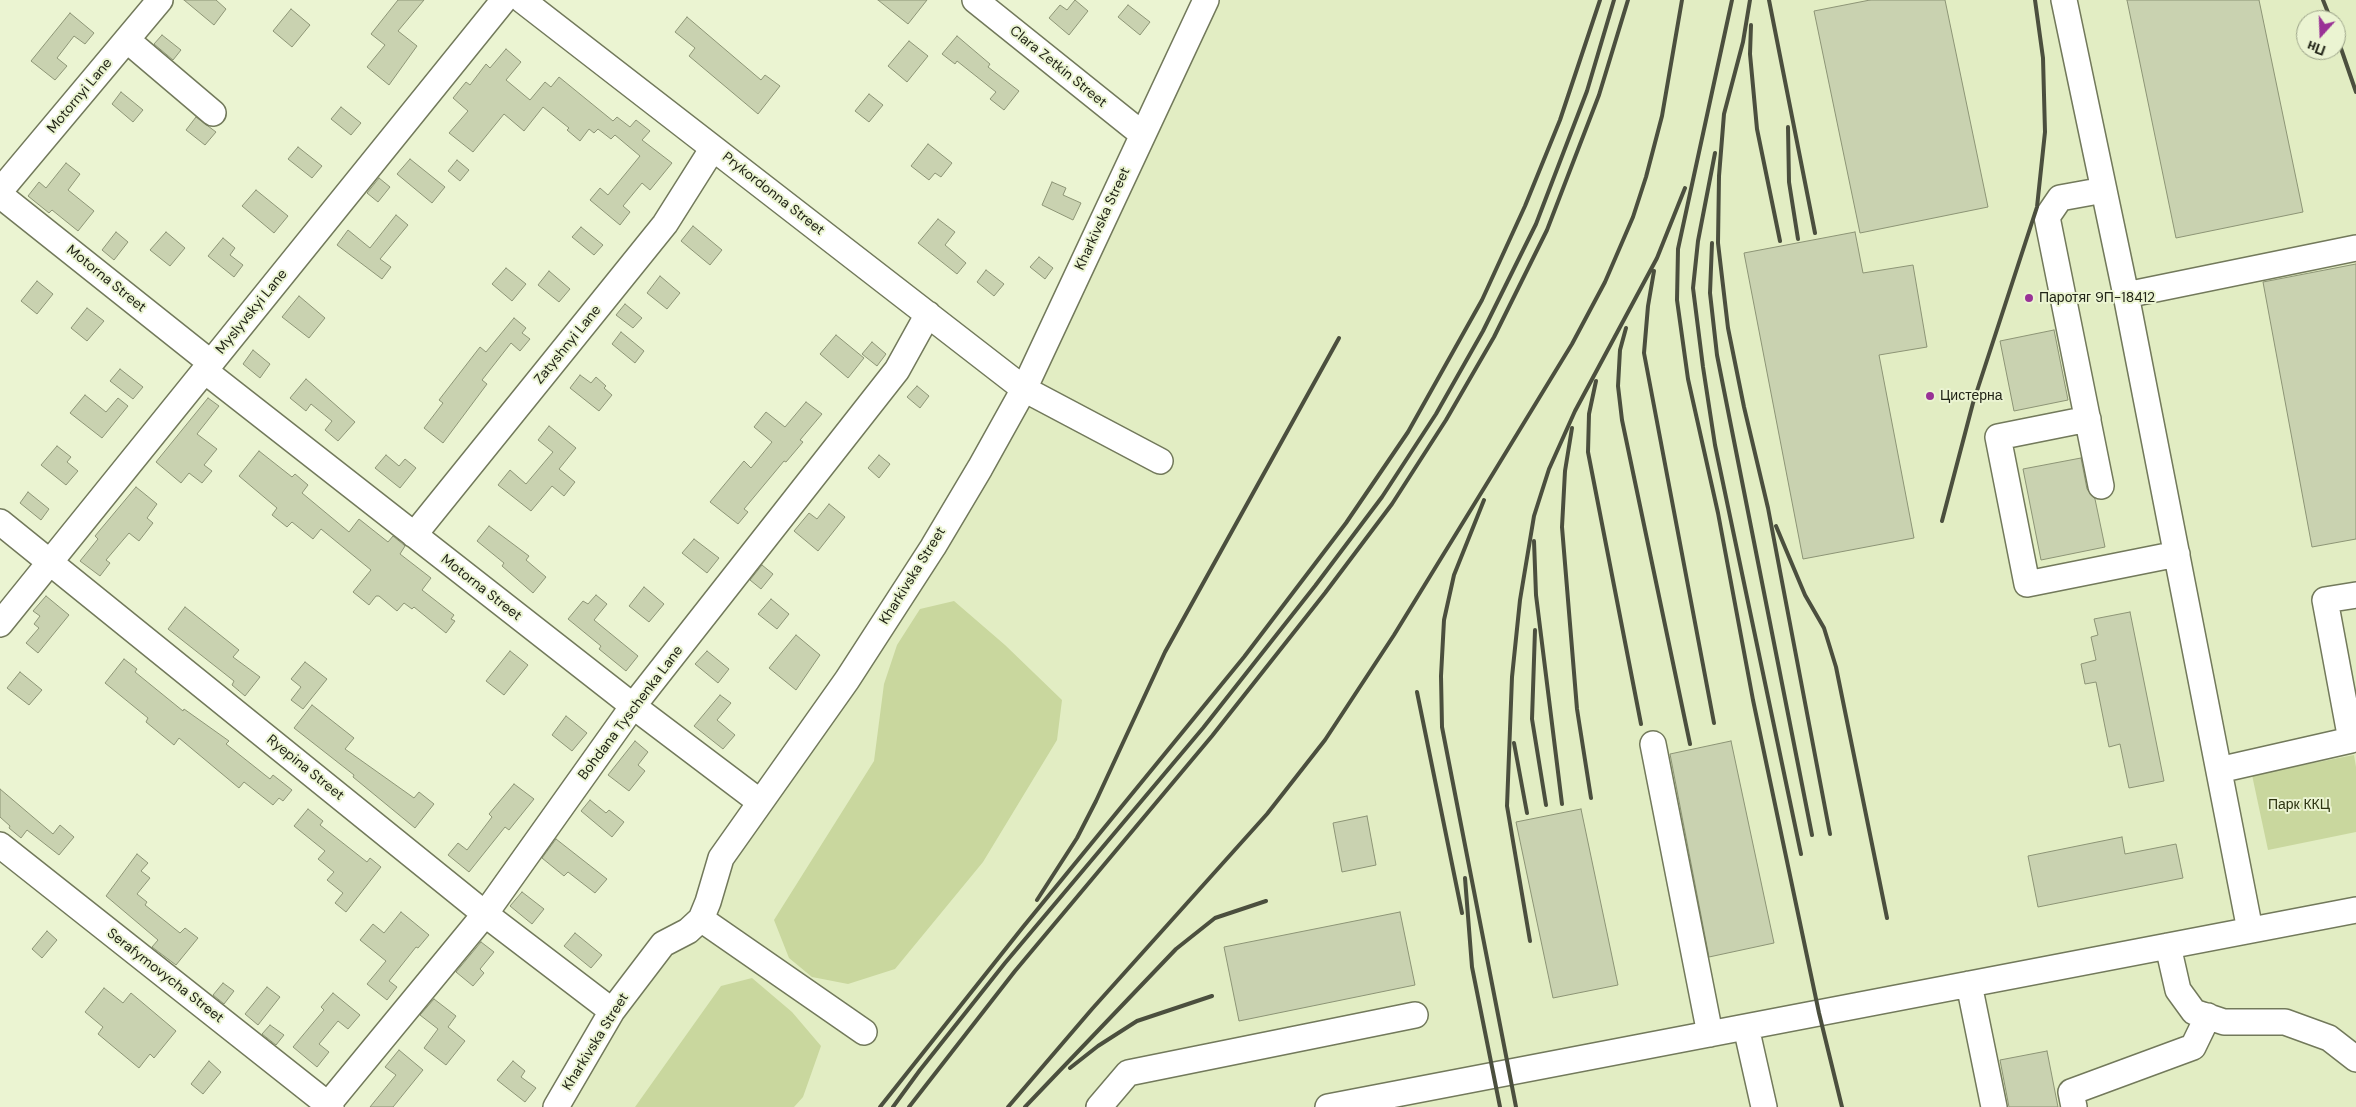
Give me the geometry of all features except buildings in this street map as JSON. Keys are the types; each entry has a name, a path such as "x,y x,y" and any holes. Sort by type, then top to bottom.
{"street":[{"name":"Motornyi Lane","path":"0,193 160,0"},
{"name":"Myslyvskyi Lane","path":"0,624 504,0"},
{"name":"Prykordonna Street","path":"522,0 1024,389 1160,461"},
{"name":"Clara Zetkin Street","path":"975,0 1142,134"},
{"name":"Kharkivska Street","path":"556,1107 612,1011 663,944 688,931 701,918 708,902 721,858 847,680 933,546 980,468 1024,389 1206,0"},
{"path":"2064,0 2126,295 2250,930"},
{"path":"127,40 213,113"},
{"name":"Zatyshnyi Lane","path":"414,535 664,224 713,148"},
{"path":"2101,486 2047,217 2060,198 2104,190"},
{"name":"Motorna Street","path":"0,193 208,367 414,535 633,706 760,802"},
{"path":"2126,295 2356,248"},
{"name":"Bohdana Tyschenka Lane","path":"328,1106 485,914 633,706 897,370 928,314"},
{"path":"2088,419 1998,437 2027,584 2176,554"},
{"name":"Ryepina Street","path":"0,522 485,914 612,1011"},
{"path":"2219,770 2350,740 2325,600 2356,595"},
{"path":"1653,744 1710,1034"},
{"name":"Serafymovycha Street","path":"0,845 328,1106"},
{"path":"1328,1107 2356,910"},
{"path":"701,918 864,1032"},
{"path":"2168,946 2178,990 2194,1012 2224,1022 2285,1022 2329,1038 2356,1059"},
{"path":"1969,984 1994,1107"},
{"path":"1099,1107 1128,1073 1415,1015"},
{"path":"2074,1107 2071,1092 2193,1047 2208,1016"},
{"path":"1746,1027 1764,1107"}],"shaded area":[{"path":"1218,0 2356,0 2356,1107 568,1107 621,1017 856,686"}],"green space":[{"path":"954,601 1005,645 1062,700 1057,740 983,862 895,969 848,984 812,977 789,958 774,920 874,761 884,684 897,645 920,609"},
{"name":"Парк ККЦ","path":"2354,755 2356,767 2356,832 2268,850 2252,775"},
{"path":"752,978 792,1012 821,1046 803,1097 794,1107 635,1107 721,986"}],"railway":[{"path":"880,1107 1023,927 1244,657 1346,523 1408,432 1482,300 1525,206 1560,120 1600,0"},
{"path":"893,1107 1005,963 1203,728 1315,586 1382,497 1436,414 1483,331 1536,224 1587,91 1614,0"},
{"path":"909,1107 1015,971 1212,736 1325,593 1392,504 1446,420 1494,337 1547,230 1599,95 1628,0"},
{"path":"1008,1107 1092,1009 1267,814 1325,740 1394,635 1572,344 1605,282 1633,217 1646,177 1662,116 1682,0"},
{"path":"1732,0 1678,249 1677,300 1688,379 1718,513 1753,700 1819,1013 1842,1107"},
{"path":"1750,0 1743,42 1724,114 1719,176 1718,243 1728,328 1744,407 1768,508 1830,834"},
{"path":"1769,0 1815,233"},
{"path":"1942,521 1973,403 2037,207 2045,132 2043,58 2035,0"},
{"path":"2323,0 2327,10"},
{"path":"1751,25 1750,54 1757,129 1780,241"},
{"path":"2345,60 2356,92"},
{"path":"1788,127 1789,182 1798,239"},
{"path":"1715,153 1698,241 1693,288 1715,445 1801,854"},
{"path":"1530,941 1507,806 1512,677 1520,600 1534,516 1549,469 1575,411 1657,258 1685,188"},
{"path":"1712,243 1710,293 1717,355 1812,835"},
{"path":"1654,271 1648,306 1644,353 1714,723"},
{"path":"1626,328 1620,350 1618,386 1622,420 1690,744"},
{"path":"1037,900 1077,838 1165,652 1339,338"},
{"path":"1596,381 1589,414 1588,452 1641,724"},
{"path":"1572,428 1565,471 1562,527 1577,709 1591,798"},
{"path":"1484,500 1454,575 1444,620 1441,676 1442,727 1516,1107"},
{"path":"1776,526 1805,595 1824,628 1836,667 1887,918"},
{"path":"1534,541 1536,595 1562,804"},
{"path":"1535,630 1532,719 1546,805"},
{"path":"1417,692 1462,913"},
{"path":"1514,743 1527,813"},
{"path":"1465,878 1472,967 1500,1107"},
{"path":"1025,1107 1176,949 1215,918 1266,901"},
{"path":"1070,1068 1098,1046 1137,1021 1212,996"}],"place":[{"name":"Паротяг 9П-18412","path":"2029,298"},
{"name":"Цистерна","path":"1930,396"}]}
